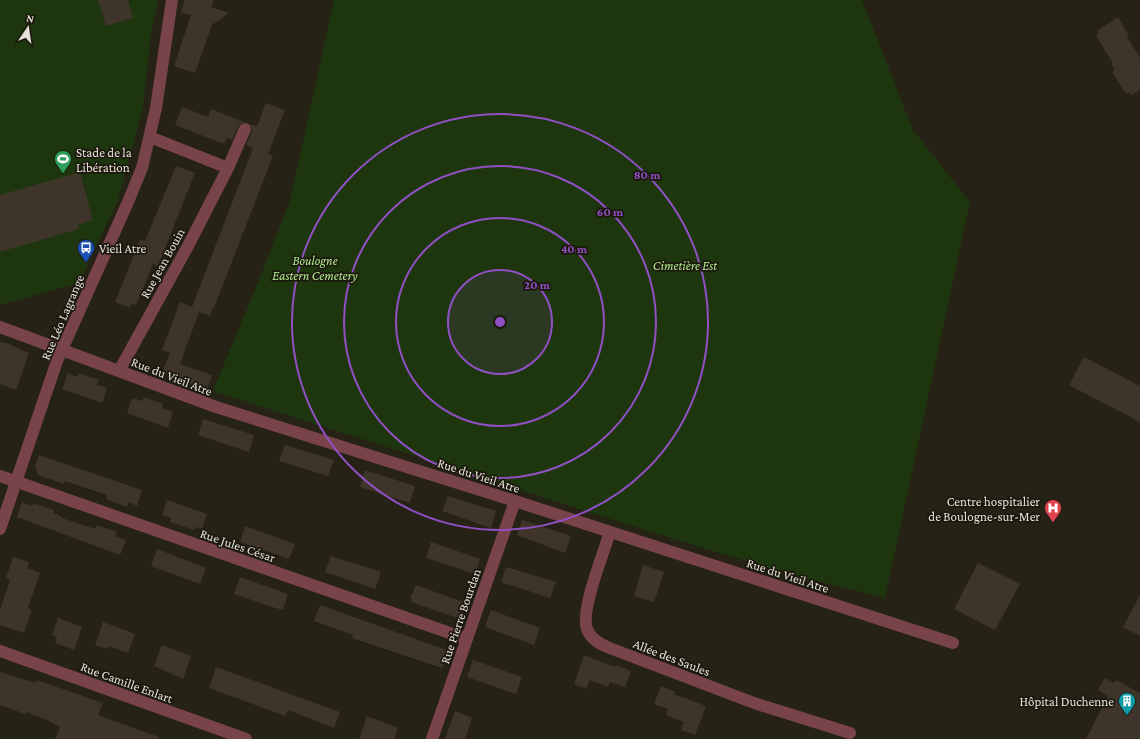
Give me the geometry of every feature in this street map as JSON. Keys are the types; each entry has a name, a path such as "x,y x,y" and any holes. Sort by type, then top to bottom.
{"street":[{"name":"Rue Léo Lagrange","path":"0,529 62,349 134,190 150,137 156,108 172,0"},
{"name":"Rue Jean Bouin","path":"119,371 188,246 228,168 245,129"},
{"path":"150,137 228,168"},
{"name":"Rue du Vieil Atre","path":"0,327 216,407 515,501 953,643"},
{"name":"Rue Jules César","path":"0,476 467,639"},
{"name":"Rue Pierre Bourdan","path":"432,739 515,501"},
{"name":"Allée des Saules","path":"610,532 586,609 587,628 595,641 607,647 754,703 850,733"},
{"name":"Rue Camille Enlart","path":"0,651 246,739"}],"green space":[{"name":"Stade de la Libération","path":"0,0 158,0 151,35 143,106 133,147 118,200 79,283 0,305"},
{"name":"Cimetière Est","path":"334,0 862,0 913,130 970,202 885,598 782,572 645,530 213,391 290,201"}],"building":[{"path":"98,0 128,0 133,18 106,26"},
{"path":"185,0 214,0 211,7 229,13 212,25 195,73 174,66 191,15 181,12"},
{"path":"1118,17 1129,36 1127,37 1140,57 1140,90 1131,95 1129,92 1126,94 1112,72 1115,70 1111,64 1113,63 1096,36 1099,34 1097,31"},
{"path":"266,103 285,110 268,154 273,156 214,308 210,316 199,312 180,364 212,375 207,390 162,373 170,353 162,350 180,302 192,307 253,148 246,145 252,132 250,124 257,126"},
{"path":"182,107 208,117 211,109 244,122 238,126 232,140 227,138 224,144 175,125"},
{"path":"176,166 195,173 158,266 153,264 136,305 131,303 130,308 115,302 140,240 145,241"},
{"path":"80,172 93,220 78,225 79,229 0,252 0,195"},
{"path":"0,342 9,344 29,353 16,390 0,384"},
{"path":"1084,357 1140,386 1140,422 1069,385"},
{"path":"68,373 77,377 79,373 99,380 97,385 107,388 102,403 62,389"},
{"path":"144,397 163,404 162,408 173,412 168,428 127,413 132,398 142,401"},
{"path":"203,419 254,435 249,452 198,435"},
{"path":"285,445 334,460 328,476 279,461"},
{"path":"39,455 142,490 137,506 128,502 127,507 106,499 107,495 65,481 64,484 38,475 35,467"},
{"path":"365,470 415,486 410,503 360,487"},
{"path":"448,496 496,511 491,528 442,511"},
{"path":"167,500 207,514 202,529 195,527 194,530 170,522 171,518 162,515"},
{"path":"22,502 32,506 33,503 54,510 53,513 63,517 62,518 95,529 97,525 117,532 115,536 126,540 120,555 17,517"},
{"path":"522,520 571,536 565,553 517,535"},
{"path":"245,526 295,544 289,559 240,542"},
{"path":"431,542 480,559 475,574 426,558"},
{"path":"157,549 206,568 200,584 151,566"},
{"path":"331,556 381,572 375,589 325,572"},
{"path":"13,557 29,562 27,568 40,573 28,608 32,610 24,633 0,625 0,610 10,580 6,578"},
{"path":"978,563 1020,584 995,630 954,609"},
{"path":"643,565 664,572 654,602 634,596"},
{"path":"506,567 556,582 550,598 501,582"},
{"path":"240,577 288,594 283,610 234,594"},
{"path":"416,585 466,603 460,619 411,602 412,599 410,598"},
{"path":"1140,595 1140,636 1123,627"},
{"path":"320,605 449,651 442,668 352,638 353,635 314,621"},
{"path":"491,610 540,628 534,645 485,627"},
{"path":"58,618 82,627 74,650 55,643 57,637 52,635"},
{"path":"103,622 135,634 128,653 109,646 107,649 95,645"},
{"path":"162,645 191,656 183,679 154,666"},
{"path":"584,655 615,667 616,665 631,671 625,687 610,682 608,687 590,680 586,689 574,684"},
{"path":"473,660 522,677 516,694 467,677"},
{"path":"216,667 340,712 334,728 288,710 285,716 209,688"},
{"path":"0,672 36,683 37,680 103,703 98,715 159,737 159,739 55,739 60,727 50,721 26,712 25,714 0,705"},
{"path":"1105,678 1114,683 1116,680 1140,693 1140,739 1086,739 1108,696 1098,690"},
{"path":"661,686 675,692 674,694 706,706 695,735 681,730 684,722 666,715 668,709 654,704"},
{"path":"455,711 472,718 465,739 445,739"},
{"path":"367,716 398,728 394,739 359,739"}],"place":[{"name":"Stade de la Libération","path":"63,174"},
{"name":"Vieil Atre","path":"86,263"},
{"name":"Centre hospitalier de Boulogne-sur-Mer","path":"1053,523"},
{"name":"Hôpital Duchenne","path":"1127,716"}],"park label":[{"name":"Boulogne Eastern Cemetery","path":"315,268"}]}
